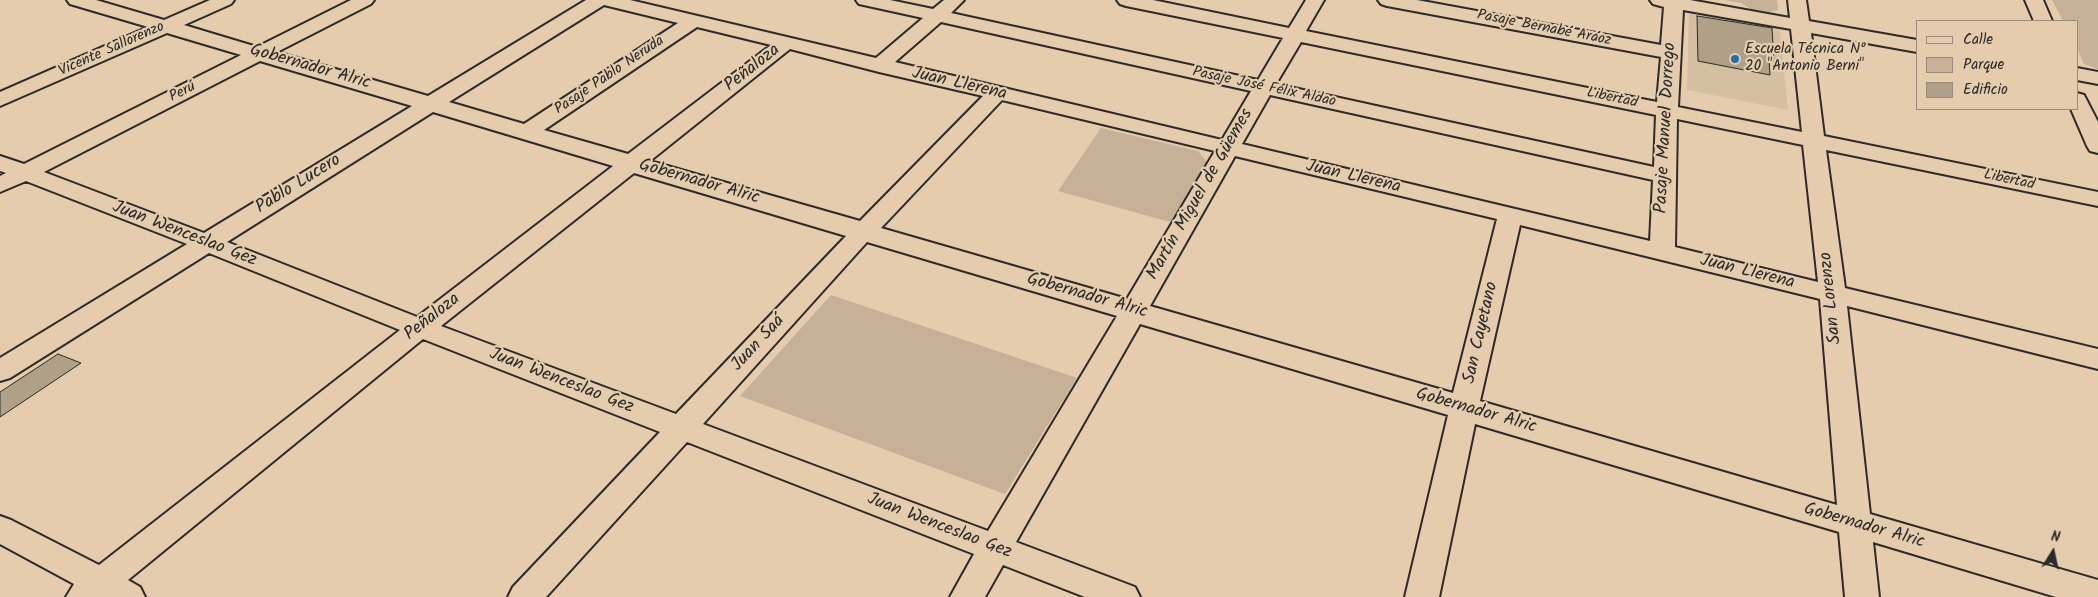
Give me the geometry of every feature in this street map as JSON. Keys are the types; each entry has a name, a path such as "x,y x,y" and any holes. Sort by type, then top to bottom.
{"street":[{"name":"Gobernador Alric","path":"76,0 2098,595"},
{"name":"Vicente Sallorenzo","path":"0,100 225,0"},
{"name":"Perú","path":"8,174 261,54 365,0"},
{"name":"Pablo Lucero","path":"0,371 599,0"},
{"name":"Juan Llerena","path":"607,0 2098,359"},
{"name":"Pasaje José Félix Aldao","path":"865,0 1664,176"},
{"path":"879,66 955,0"},
{"name":"Libertad","path":"1126,0 2098,199"},
{"name":"Martín Miguel de Güemes","path":"967,597 1315,0"},
{"name":"Pasaje Bernabé Aráoz","path":"1387,0 1671,53"},
{"name":"San Lorenzo","path":"1797,0 1832,294 1862,597"},
{"path":"2034,0 2043,20"},
{"path":"1666,1 1916,46"},
{"name":"Pasaje Manuel Dorrego","path":"1662,253 1671,53 1666,1"},
{"name":"Pasaje Pablo Neruda","path":"527,132 693,21"},
{"name":"Peñaloza","path":"104,592 420,328 786,43"},
{"path":"2078,74 2098,78"},
{"name":"Juan Saá","path":"525,597 864,232 996,94"},
{"path":"2078,101 2098,146"},
{"name":"Juan Wenceslao Gez","path":"8,174 207,243 420,328 1123,597"},
{"name":"San Cayetano","path":"1422,597 1464,408 1510,216"},
{"path":"0,529 104,592"}],"shaded area":[{"name":"Escuela Técnica N° 20 \"Antonio Berni\"","path":"1695,13 1775,27 1780,31 1788,110 1687,90 1689,14"}],"green space":[{"path":"1724,0 1777,0 1778,10 1769,12 1751,9 1741,3"},
{"path":"2052,0 2098,0 2098,69 2084,64 2078,50 2078,20 2062,20"},
{"path":"1101,128 1198,151 1207,162 1170,222 1058,191"},
{"path":"831,295 1077,378 1005,494 740,396"}],"building":[{"name":"Escuela Técnica N° 20 \"Antonio Berni\"","path":"1697,16 1772,28 1774,62 1769,61 1770,75 1698,61"},
{"path":"58,354 81,363 0,417 0,392"}],"place":[{"name":"Escuela Técnica N° 20 \"Antonio Berni\"","path":"1735,59"}]}
